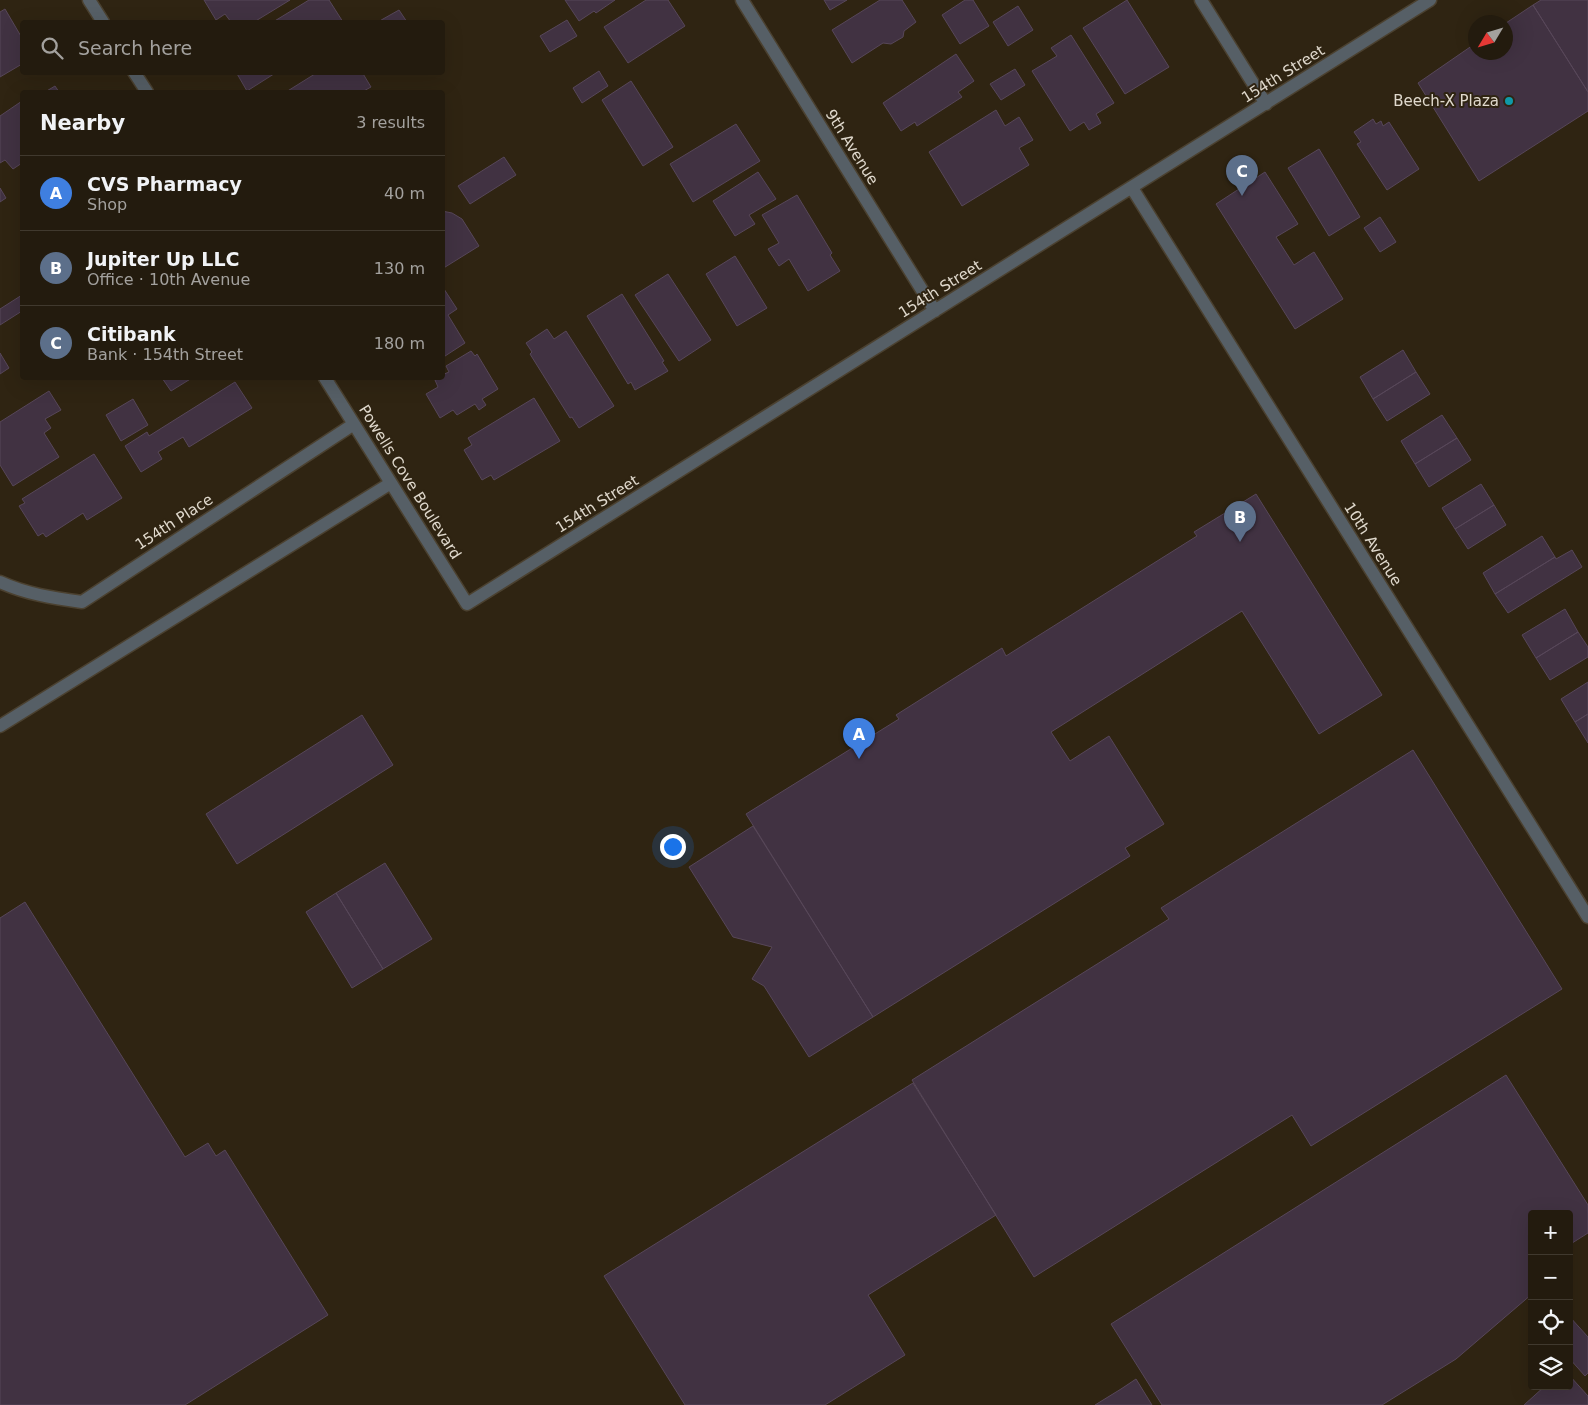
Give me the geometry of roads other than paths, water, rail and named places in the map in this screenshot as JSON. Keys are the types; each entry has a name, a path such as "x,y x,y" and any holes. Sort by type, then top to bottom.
{"street":[{"path":"89,0 102,20"},
{"name":"9th Avenue","path":"742,0 935,311"},
{"path":"1202,0 1266,104"},
{"name":"154th Street","path":"467,604 1430,0"},
{"path":"136,75 146,90"},
{"name":"10th Avenue","path":"1132,188 1588,916"},
{"name":"Powells Cove Boulevard","path":"326,380 467,604"},
{"name":"154th Place","path":"0,582 18,590 50,598 82,602 354,424"},
{"path":"0,726 391,483"}],"place":[{"name":"Beech-X Plaza","path":"1509,101"},
{"name":"Citibank","path":"1242,196"},
{"name":"Jupiter Up LLC","path":"1240,542"},
{"name":"CVS Pharmacy","path":"859,759"}]}
